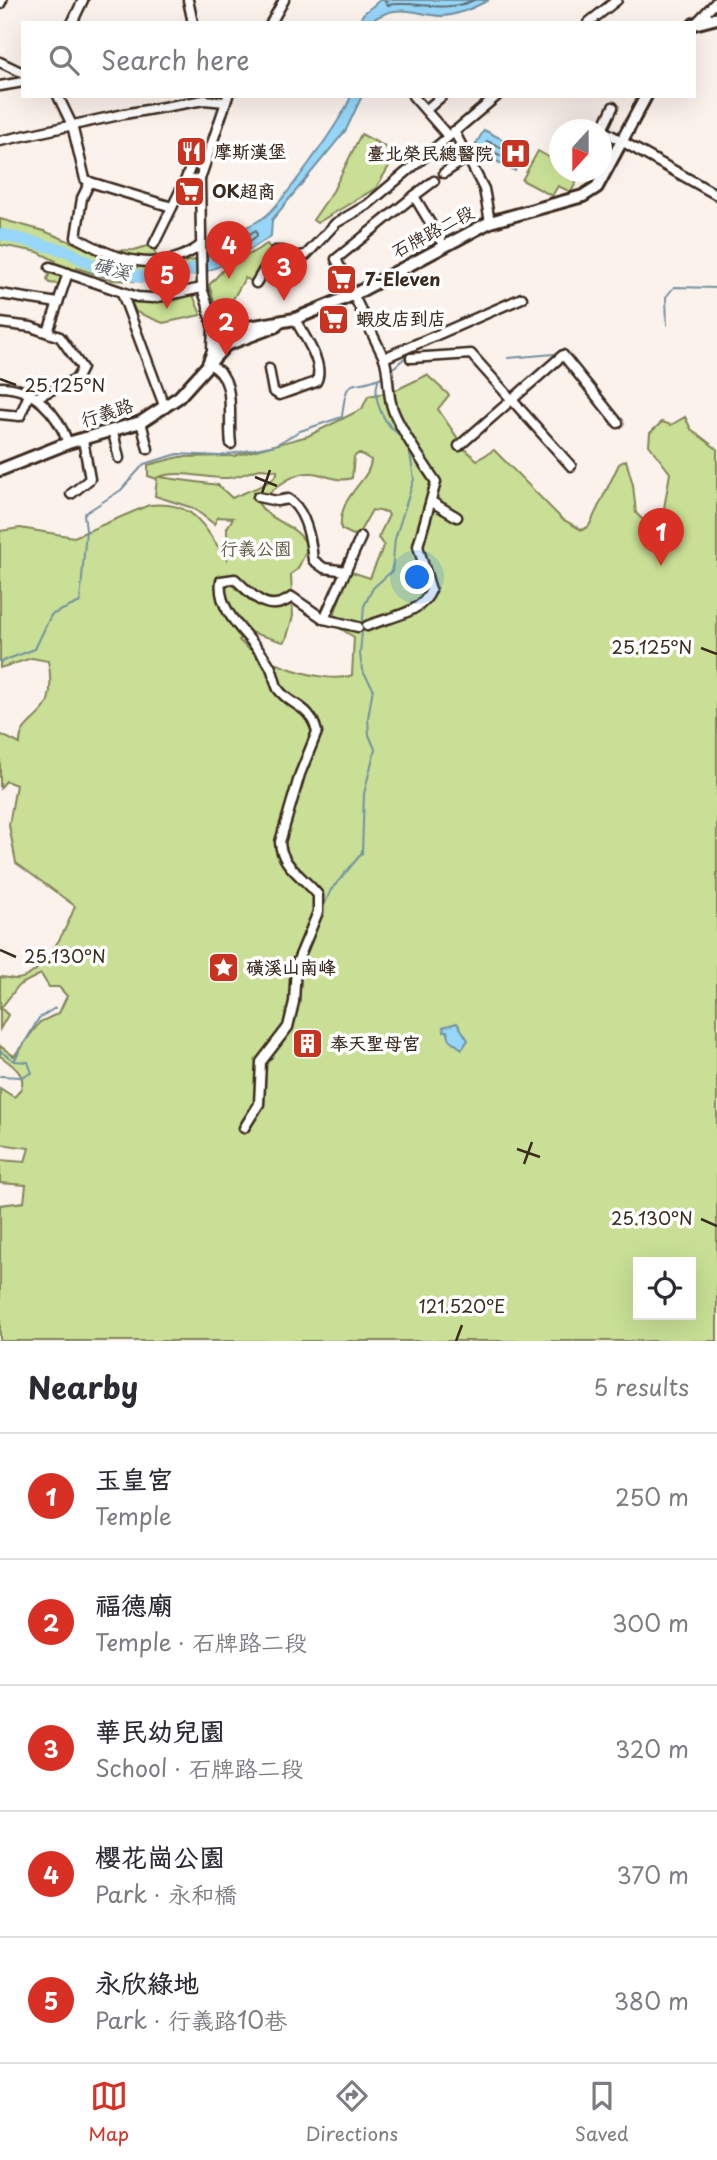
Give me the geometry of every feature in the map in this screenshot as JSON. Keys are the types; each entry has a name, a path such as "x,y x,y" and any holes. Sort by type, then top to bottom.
{"street":[{"path":"73,21 83,0"},
{"path":"188,0 192,21"},
{"path":"272,21 284,0"},
{"path":"590,21 617,0"},
{"path":"696,23 717,1"},
{"path":"696,23 717,18"},
{"path":"0,62 21,72"},
{"path":"0,86 21,82"},
{"path":"59,98 72,125 85,179 172,207"},
{"path":"415,98 451,134 468,157 484,189 490,222"},
{"path":"426,110 440,98"},
{"path":"256,283 275,251 283,251 294,257 306,255 336,223 368,205 495,98"},
{"name":"石牌路二段","path":"226,331 295,319 353,295 490,222 583,196 597,187 645,98"},
{"path":"0,141 124,114 204,100 226,99 200,179 202,288 214,341 208,363"},
{"path":"613,107 602,130 622,144 717,195"},
{"path":"444,173 468,157"},
{"path":"154,244 192,163 202,169"},
{"path":"185,181 200,179"},
{"path":"244,1128 259,1104 261,1062 288,1027 294,1002 296,965 318,912 318,895 287,863 281,854 280,842 300,775 317,732 306,709 279,689 271,667 241,630 221,597 221,581 235,579 268,605 278,605 292,597 324,619 362,627 392,619 429,597 431,590 418,546 436,482 420,464 412,441 395,416 385,377 387,366 384,358 335,259 435,180"},
{"path":"90,182 82,198 76,237 104,253 132,262 176,260 201,250"},
{"path":"414,197 444,246"},
{"path":"50,267 122,293 153,298 202,288"},
{"path":"48,332 68,273"},
{"path":"122,293 165,408"},
{"path":"0,294 58,303"},
{"path":"384,358 465,326 522,298"},
{"path":"208,306 226,331 217,342 208,363"},
{"path":"208,363 226,345 295,319 318,366 319,378 316,382 279,395 273,390 269,369"},
{"path":"0,323 48,332 64,340 82,372 34,394 20,416 0,414"},
{"path":"411,359 471,354 571,466"},
{"path":"459,446 563,355 618,422"},
{"path":"208,363 217,368 231,394 228,426 231,444"},
{"name":"行義路","path":"0,470 68,443 141,422 179,397 208,363"},
{"path":"0,387 16,387 34,394 68,443"},
{"path":"141,422 148,449"},
{"path":"113,432 118,458"},
{"path":"71,494 90,479 83,440"},
{"path":"258,497 277,501 288,499 296,504 308,530 313,560 324,568 346,570"},
{"path":"432,502 457,517"},
{"path":"324,619 361,537"}],"green space":[{"path":"361,134 397,153 376,188 317,223 313,220 333,191"},
{"path":"538,151 549,157 549,182 576,182 571,192 558,186 552,196 522,180"},
{"path":"0,219 44,231 93,251 134,250 147,246 154,249 159,267 195,260 197,274 152,282 113,280 77,268 68,285 49,283 47,279 56,261 38,252 0,245"},
{"path":"267,244 272,250 254,282 245,278 225,313 216,306 209,285 223,270"},
{"path":"193,295 201,315 163,323 136,312 131,301 169,302"},
{"name":"行義公園","path":"427,375 449,395 438,409 465,449 477,460 494,450 562,519 582,530 589,526 619,464 626,460 633,485 636,513 645,522 647,543 658,544 670,473 649,445 650,433 662,422 671,425 685,417 691,429 717,449 717,1341 0,1341 0,1205 24,1202 26,1185 0,1183 0,1160 25,1162 29,1148 0,1144 0,1088 14,1097 20,1091 22,1079 16,1069 0,1056 0,1046 14,1056 40,1022 59,1013 67,996 59,987 49,987 41,974 19,985 1,1008 8,1015 0,1029 0,977 17,979 36,970 53,950 75,906 16,863 9,825 16,785 6,781 0,788 0,734 20,744 25,728 47,703 50,672 48,661 32,658 0,668 0,531 20,528 74,537 149,505 165,505 178,507 197,519 227,559 227,528 233,518 218,517 214,524 193,508 155,496 157,479 148,476 148,465 179,457 234,456 308,436 362,409 368,396 392,392","holes":["359,453 371,460 365,475 344,507 341,529 353,535 359,533 372,510 387,512 389,515 378,538 384,545 370,578 352,572 348,575 335,612 336,626 354,637 352,675 326,677 292,670 261,656 239,640 246,631 283,642 286,640 293,616 291,574 297,570 308,548 298,533 268,514 258,502 286,481 301,474 352,478 354,457","261,469 277,471 272,479 261,486 232,498 218,485 159,477 184,474 228,478"]}],"water":[{"path":"380,0 489,0 448,15 436,16 400,10 369,21 360,21 363,14"},
{"path":"350,98 361,98 346,130 272,220 271,236 234,260 207,271 207,258 221,243 263,218 283,197 325,141"},
{"path":"484,130 525,151 515,171 473,149"},
{"path":"457,1023 468,1040 462,1049 450,1040 443,1027"}],"waterway":[{"name":"磺溪","path":"0,234 67,251 100,269 155,279 175,276 222,258"},
{"path":"667,325 666,297 674,287 717,288"},
{"path":"391,370 408,355 473,350"},
{"path":"508,358 554,354"},
{"path":"0,662 35,649 51,615 80,602 86,530 84,514 121,490 144,464 178,454 220,456 275,445 300,431 342,417 346,393 352,385 384,376"},
{"path":"378,380 377,396 381,412 390,426 403,437"},
{"path":"322,910 331,890 362,853 364,794 375,749 369,735 368,718 373,688 362,670 360,654 364,606 373,588 392,571 395,539 414,479 409,447"},
{"path":"0,1076 21,1077 32,1073 28,1062 14,1061 39,1018 55,1008"},
{"path":"0,1051 13,1060"}],"place":[{"name":"摩斯漢堡","path":"191,152"},
{"name":"臺北榮民總醫院","path":"516,154"},
{"name":"OK超商","path":"189,192"},
{"name":"櫻花崗公園","path":"229,279"},
{"name":"7-Eleven","path":"342,280"},
{"name":"華民幼兒園","path":"284,301"},
{"name":"永欣綠地","path":"167,309"},
{"name":"蝦皮店到店","path":"333,319"},
{"name":"福德廟","path":"226,356"},
{"name":"玉皇宮","path":"661,566"},
{"name":"磺溪山南峰","path":"223,968"},
{"name":"奉天聖母宮","path":"307,1044"}]}
